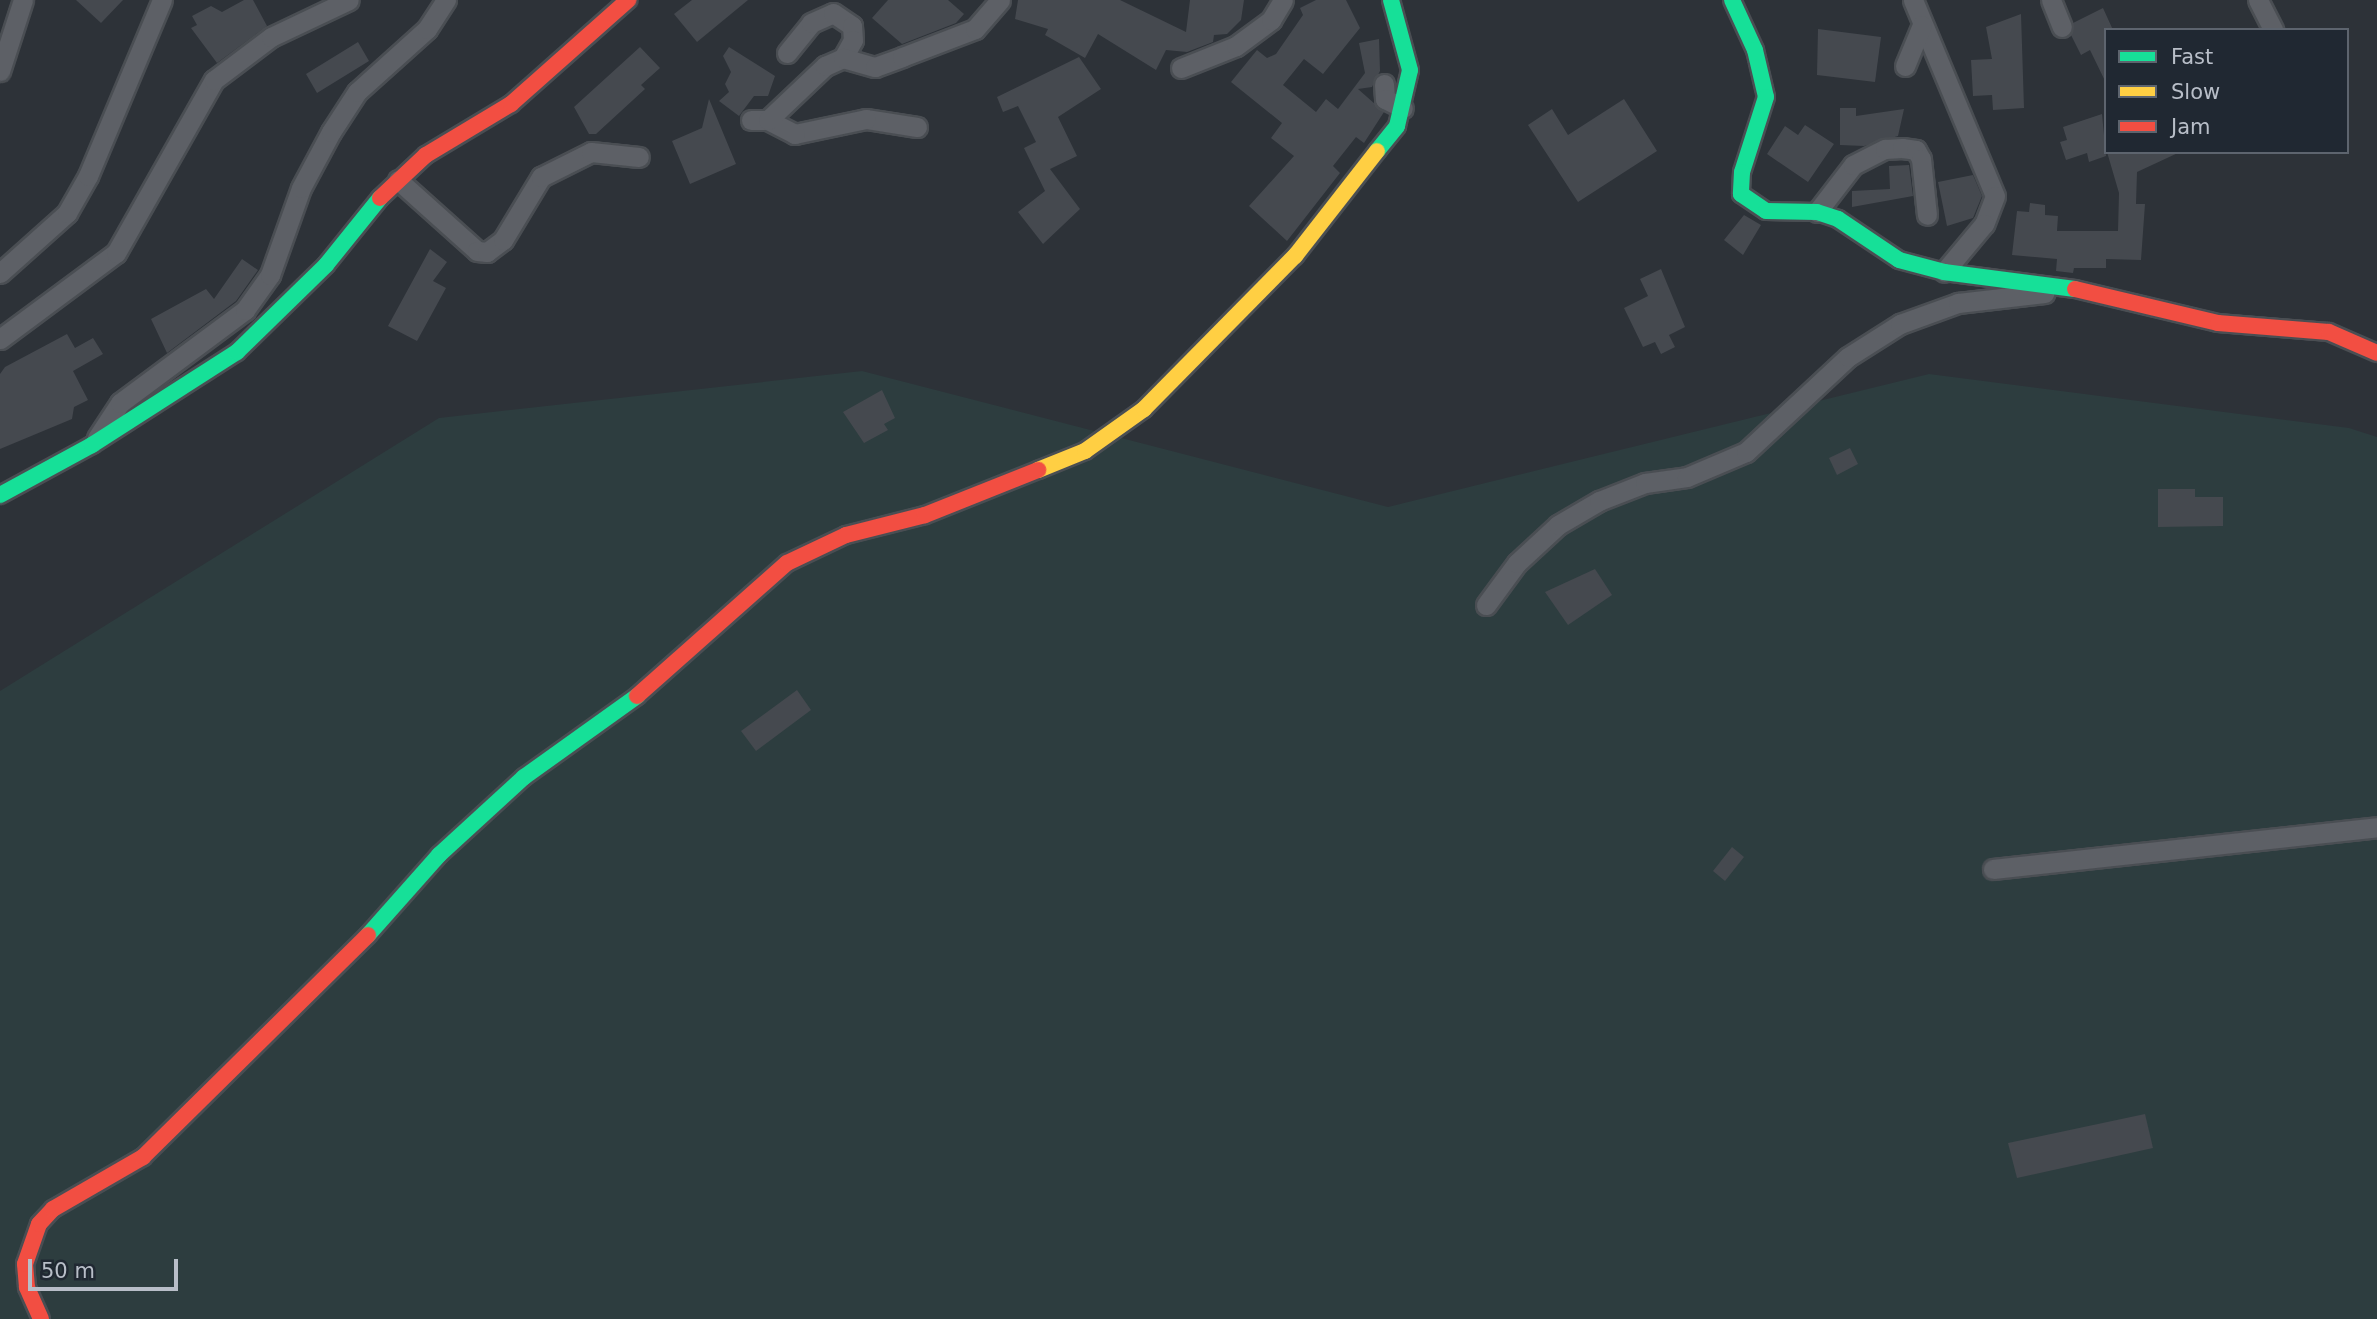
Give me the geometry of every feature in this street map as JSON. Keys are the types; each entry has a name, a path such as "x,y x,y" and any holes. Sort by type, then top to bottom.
{"street":[{"path":"0,71 23,0"},
{"path":"0,274 32,250 78,194 114,122 162,0"},
{"path":"0,339 116,253 214,80 271,37 349,0"},
{"path":"92,445 120,403 245,310 270,275 301,188 331,132 357,92 427,29 446,0"},
{"path":"843,58 876,67 975,29 1000,0"},
{"path":"1181,68 1236,46 1271,20 1283,0"},
{"path":"41,1319 27,1287 25,1264 39,1224 53,1209 143,1157 171,1132 336,972 439,855 524,777 647,688 787,563 846,535 925,515 1031,475 1108,438 1296,256 1379,154 1403,107 1410,70 1391,0"},
{"path":"1732,0 1755,50 1766,97 1742,172 1741,194 1766,211 1817,212 1851,224 1899,260 1944,272 2076,289 2218,323 2329,332 2377,353"},
{"path":"1913,0 1995,196 1984,224 1944,272"},
{"path":"2052,0 2062,27"},
{"path":"2258,0 2272,28"},
{"path":"0,495 92,445 202,377 256,336 398,180 426,155 511,104 621,2"},
{"path":"786,52 811,23 833,13 852,26 853,40 843,58 825,66 760,120 795,134 866,119 917,127"},
{"path":"1905,66 1922,25"},
{"path":"1384,84 1385,99 1403,107"},
{"path":"1817,212 1853,165 1885,149 1902,148 1916,150 1921,159 1927,215"},
{"path":"398,180 478,251 487,252 503,240 541,177 591,152 639,157"},
{"path":"1486,605 1517,563 1558,525 1599,501 1645,483 1687,477 1746,452 1848,357 1900,324 1958,303 2076,289"},
{"path":"1993,869 2377,827"}],"shaded area":[{"path":"862,371 1388,507 1929,374 2349,428 2377,437 2377,1319 0,1319 0,691 439,418"}],"building":[{"path":"76,0 123,0 101,23"},
{"path":"244,0 253,0 267,26 217,63 191,28 197,25 192,16 211,6 222,12"},
{"path":"692,0 748,0 697,42 674,14"},
{"path":"888,0 948,0 964,14 956,23 902,44 872,18"},
{"path":"1018,0 1120,0 1186,32 1190,0 1244,0 1241,20 1227,34 1214,35 1213,42 1187,52 1166,50 1156,70 1098,34 1085,58 1045,35 1048,29 1015,19"},
{"path":"1316,0 1346,0 1360,28 1323,74 1304,59 1283,85 1316,112 1326,99 1338,109 1365,73 1359,43 1379,39 1380,71 1372,87 1358,89 1384,112 1364,143 1356,137 1333,166 1340,173 1287,241 1249,206 1294,156 1271,138 1282,123 1231,82 1257,50 1267,58 1276,54 1303,15 1300,8"},
{"path":"2103,8 2112,28 2104,28 2104,79 2090,50 2081,55 2071,35 2073,23"},
{"path":"2021,14 2024,108 1993,110 1992,95 1973,96 1971,60 1992,59 1986,27"},
{"path":"1818,29 1881,37 1875,82 1817,75"},
{"path":"358,42 369,61 317,93 306,74"},
{"path":"640,47 660,68 641,85 645,89 596,134 589,134 574,107"},
{"path":"729,47 775,76 768,96 754,96 739,116 719,101 729,92 725,84 731,72 723,56"},
{"path":"1079,57 1101,89 1058,117 1077,156 1050,169 1080,209 1043,244 1018,212 1045,191 1024,148 1036,142 1018,106 1003,112 997,97"},
{"path":"709,99 736,164 690,184 672,141 702,128"},
{"path":"1624,99 1657,151 1578,202 1528,125 1552,109 1568,135"},
{"path":"1840,108 1856,108 1856,116 1904,109 1898,136 1864,146 1840,145"},
{"path":"2102,114 2106,156 2089,162 2087,153 2066,160 2060,142 2067,140 2063,127"},
{"path":"1805,125 1834,144 1808,182 1767,154 1785,126 1798,135"},
{"path":"2108,154 2176,154 2137,172 2136,204 2145,204 2141,260 2106,259 2106,268 2074,268 2073,273 2056,271 2057,259 2012,255 2017,211 2029,212 2030,203 2045,205 2045,215 2058,216 2057,231 2118,231 2119,193"},
{"path":"1909,165 1913,196 1852,207 1852,191 1890,189 1889,166"},
{"path":"1973,175 1982,196 1973,218 1947,226 1938,182"},
{"path":"1744,215 1761,225 1743,255 1724,240"},
{"path":"430,249 447,262 433,281 446,288 417,341 388,326"},
{"path":"242,259 258,270 236,301 167,353 151,319 206,289 214,299"},
{"path":"1661,269 1685,327 1669,335 1675,347 1661,354 1655,342 1643,347 1624,308 1648,296 1640,279"},
{"path":"67,334 75,348 93,338 103,354 73,371 88,400 74,407 72,419 0,449 0,374 5,367"},
{"path":"882,390 895,418 884,424 888,430 864,443 843,412"},
{"path":"1850,448 1858,464 1837,475 1829,458"},
{"path":"2158,489 2195,489 2195,497 2223,497 2223,526 2158,527"},
{"path":"1595,569 1612,595 1568,625 1545,592"},
{"path":"797,690 811,710 756,751 741,731"},
{"path":"1732,847 1744,857 1725,881 1713,871"},
{"path":"2145,1114 2153,1148 2017,1178 2008,1143"}],"traffic: fast":[{"path":"1377,151 1397,126 1410,70 1391,0"},
{"path":"1732,0 1755,50 1766,97 1742,172 1741,194 1766,211 1817,212 1838,219 1899,260 1944,272 2075,289"},
{"path":"0,495 92,445 237,352 326,265 380,198"},
{"path":"368,935 439,855 524,777 637,696"}],"traffic: slow":[{"path":"1038,470 1085,451 1144,409 1295,256 1377,151"}],"traffic: jam":[{"path":"380,198 426,155 511,104 628,0"},
{"path":"2075,289 2218,323 2329,332 2377,353"},
{"path":"637,696 787,563 846,535 925,515 1038,470"},
{"path":"41,1319 27,1287 25,1264 39,1224 53,1209 143,1157 368,935"}]}
